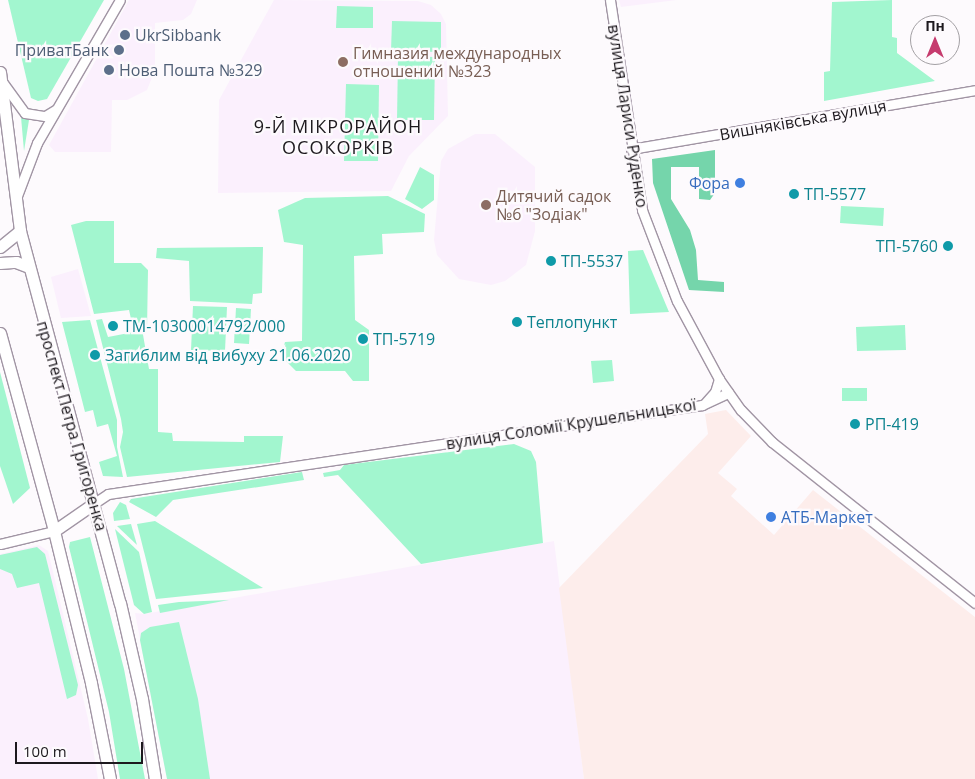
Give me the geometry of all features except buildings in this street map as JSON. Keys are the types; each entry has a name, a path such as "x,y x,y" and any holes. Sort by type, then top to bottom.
{"street":[{"path":"16,201 30,157 120,0"},
{"name":"вулиця Лариси Руденко","path":"610,0 640,202 654,245 687,321 718,379 728,393"},
{"path":"1,78 25,113 45,116 57,109"},
{"name":"проспект Петра Григоренка","path":"1,78 20,231 132,654 155,779"},
{"name":"Вишняківська вулиця","path":"631,150 975,90"},
{"path":"0,247 20,231"},
{"path":"0,263 16,262 29,267"},
{"path":"0,333 54,531 91,683 110,779"},
{"path":"702,405 715,392 718,379"},
{"path":"728,393 772,442 975,603"},
{"name":"вулиця Соломії Крушельницької","path":"93,504 108,494 702,405 728,393"},
{"path":"0,544 54,531 93,504"}],"shaded area":[{"path":"129,0 197,0 191,14 183,20 155,23 155,70 147,90 127,100 112,100 111,152 55,152 49,145"},
{"name":"Гимназия международных отношений №323","path":"274,0 418,1 431,5 441,14 446,24 448,116 409,156 391,191 218,193 219,100"},
{"path":"619,0 677,0 621,7"},
{"name":"Дитячий садок №6 \"Зодіак\"","path":"475,134 495,134 535,167 535,231 526,265 505,281 491,285 459,279 437,255 434,240 441,161 448,149"},
{"path":"78,269 91,316 61,318 51,277"},
{"path":"726,410 751,436 718,473 737,489 731,496 774,535 813,490 975,617 975,779 584,779 559,588 708,434 705,414"},
{"path":"554,541 584,779 167,779 135,613 144,614"},
{"path":"39,545 48,551 88,719 98,779 0,779 0,554"}],"green space":[{"path":"8,0 104,0 47,99 38,101 31,98"},
{"path":"892,0 892,37 897,38 897,53 910,63 910,65 913,65 935,81 824,101 824,72 830,71 832,2"},
{"path":"337,6 373,7 373,28 336,28"},
{"path":"392,21 441,22 441,52 391,51"},
{"path":"398,56 435,57 434,120 397,120"},
{"path":"346,84 379,85 378,161 344,161"},
{"path":"21,117 29,120 24,151"},
{"path":"715,150 715,193 710,200 699,199 699,167 671,167 671,199 690,230 696,250 698,280 724,282 724,292 689,290 653,183 652,159"},
{"path":"420,167 434,175 434,200 422,209 405,199"},
{"path":"388,196 425,214 424,232 382,234 383,254 354,256 355,320 369,330 369,381 353,381 345,371 296,371 281,356 285,342 302,341 303,245 284,242 278,210 305,198"},
{"path":"841,206 884,208 883,226 840,223"},
{"path":"86,221 114,221 114,263 141,263 148,270 147,330 142,329 149,369 158,369 158,432 172,433 173,441 244,442 244,436 283,436 280,462 127,477 120,447 123,432 121,419 96,320 102,319 108,337 134,332 129,310 94,314 71,225"},
{"path":"263,247 262,293 253,294 252,304 190,301 189,261 156,258 157,248"},
{"path":"643,250 669,312 630,314 628,251"},
{"path":"193,306 227,307 225,351 191,350"},
{"path":"236,308 251,309 249,344 234,343"},
{"path":"90,320 117,420 117,447 123,477 103,476 99,462 117,456 108,424 97,427 93,410 85,412 62,322"},
{"path":"905,325 906,350 857,351 856,327"},
{"path":"612,360 614,381 593,383 591,361"},
{"path":"0,372 30,488 13,504 0,466"},
{"path":"842,388 867,388 867,401 842,401"},
{"path":"514,444 531,451 536,462 543,543 421,564 338,475 324,477 323,473 340,470 344,465"},
{"path":"302,472 304,480 173,500 156,517 129,502 131,499"},
{"path":"120,502 126,505 130,519 114,521 113,513"},
{"path":"155,521 263,588 156,599 137,524"},
{"path":"131,524 137,545 117,526"},
{"path":"115,529 139,552 152,612 144,614 134,605"},
{"path":"90,537 124,669 145,779 120,779 109,712 69,547 70,542"},
{"path":"37,547 45,554 78,685 76,695 67,699 39,583 17,588 12,574 0,569 0,555"},
{"path":"229,600 160,613 158,605 179,602"},
{"path":"179,622 198,699 210,779 167,779 140,640 141,633 150,627"}],"place":[{"name":"UkrSibbank","path":"125,35"},
{"name":"ПриватБанк","path":"119,50"},
{"name":"Гимназия международных отношений №323","path":"343,62"},
{"name":"Нова Пошта №329","path":"109,70"},
{"name":"Фора","path":"740,183"},
{"name":"ТП-5577","path":"794,194"},
{"name":"Дитячий садок №6 \"Зодіак\"","path":"486,205"},
{"name":"ТП-5760","path":"948,246"},
{"name":"ТП-5537","path":"551,261"},
{"name":"Теплопункт","path":"517,322"},
{"name":"ТМ-10300014792/000","path":"113,326"},
{"name":"ТП-5719","path":"363,339"},
{"name":"Загиблим від вибуху 21.06.2020","path":"95,355"},
{"name":"РП-419","path":"855,424"},
{"name":"АТБ-Маркет","path":"771,517"}],"district":[{"name":"9-Й МІКРОРАЙОН ОСОКОРКІВ","path":"338,137"}]}
